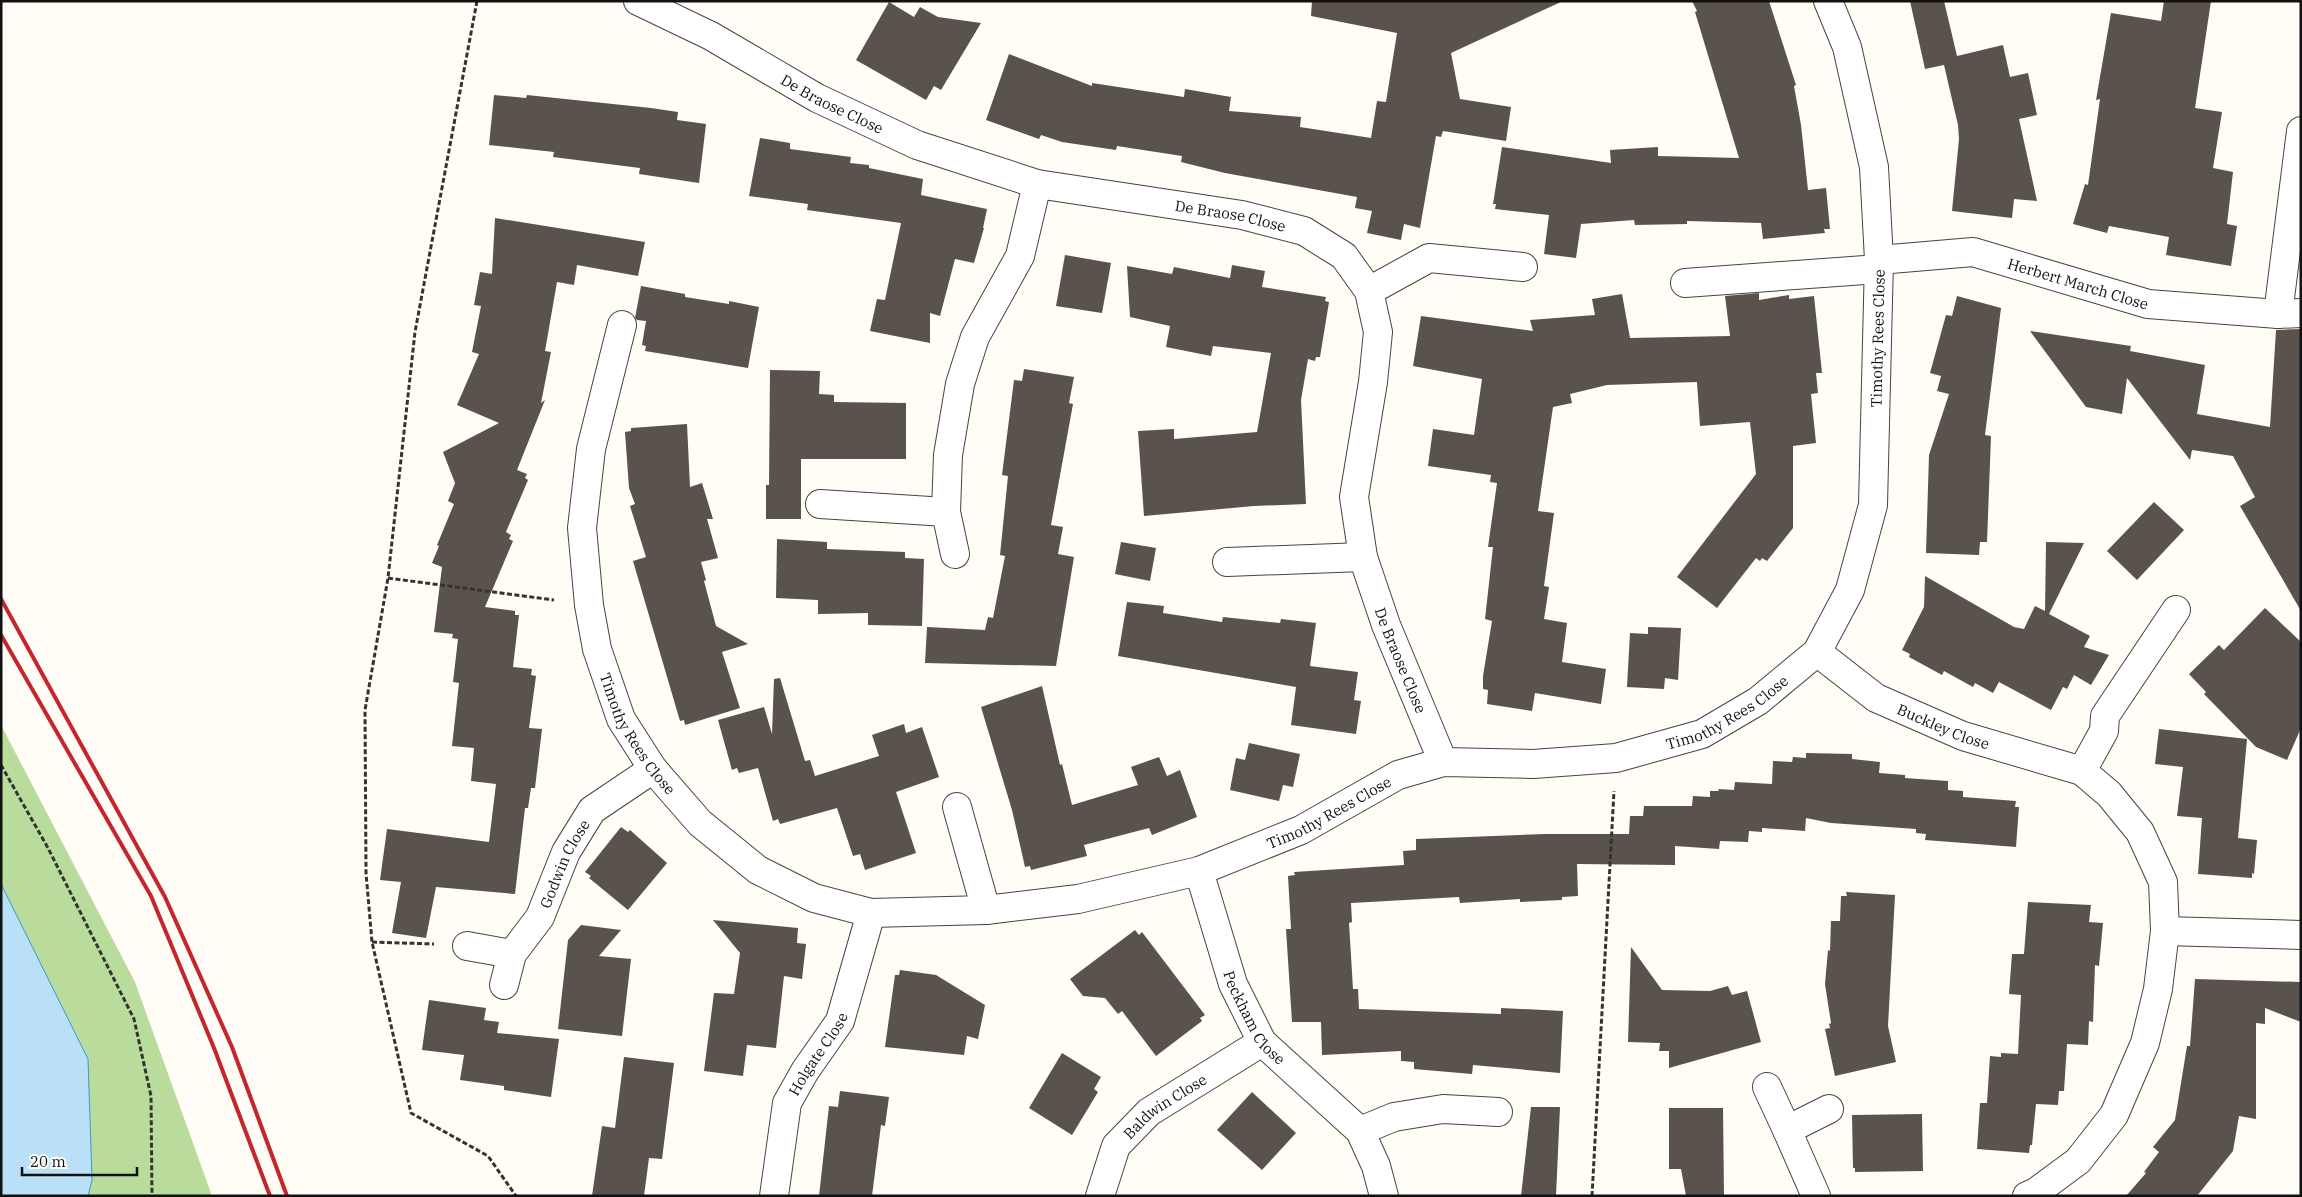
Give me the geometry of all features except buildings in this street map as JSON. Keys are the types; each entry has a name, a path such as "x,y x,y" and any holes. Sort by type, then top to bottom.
{"street":[{"name":"De Braose Close","path":"638,1 711,36 817,98 917,145 1037,184 1242,215 1304,231 1344,256 1370,291 1378,332 1373,382 1354,497 1363,557 1386,625 1443,762"},
{"name":"Timothy Rees Close","path":"622,325 590,459 582,528 597,649 622,718 653,769 700,823 758,870 814,898 872,913 986,910 1078,899 1199,870 1301,830 1398,775 1443,762 1532,764 1616,758 1702,734 1758,701 1817,652 1850,590 1873,505 1879,264 1874,167 1847,46 1828,1"},
{"name":"Herbert March Close","path":"1685,283 1879,264 1973,252 2148,304 2289,314 2301,131"},
{"path":"955,554 946,512 948,455 960,384 975,337 1020,256 1037,184"},
{"path":"1370,291 1428,258 1523,267"},
{"path":"820,504 946,512"},
{"path":"1227,562 1363,557"},
{"path":"2082,771 2104,731 2105,716 2176,610"},
{"name":"Buckley Close","path":"1817,652 1876,698 1964,736 2082,771 2110,794 2140,832 2163,882 2165,931 2158,988 2145,1043 2114,1115 2078,1161 2034,1194"},
{"name":"Godwin Close","path":"504,985 512,954 540,917 566,852 592,810 653,769"},
{"path":"957,807 986,910"},
{"name":"Peckham Close","path":"1199,870 1233,984 1262,1042 1360,1131 1376,1166 1384,1196"},
{"name":"Holgate Close","path":"774,1196 787,1103 805,1071 840,1021 872,913"},
{"path":"2165,931 2301,936"},
{"path":"467,946 512,954"},
{"name":"Baldwin Close","path":"1100,1196 1116,1146 1149,1112 1262,1042"},
{"path":"1767,1087 1816,1196"},
{"path":"1360,1131 1394,1117 1443,1109 1498,1112"},
{"path":"1787,1130 1829,1109"}],"path":[{"path":"477,1 415,332 388,578 365,710 366,873 372,942 411,1113 488,1156 516,1196"},
{"path":"388,578 590,604"},
{"path":"1592,1196 1616,758"},
{"path":"1,765 48,848 134,1019 151,1096 152,1196"},
{"path":"372,942 467,946"}],"green space":[{"path":"1,725 135,982 212,1196 88,1196 92,1180 87,1059 1,884"}],"water":[{"path":"1,884 88,1059 92,1180 88,1196 1,1196"}],"railway":[{"path":"1,599 165,897 232,1047 287,1196"},
{"path":"1,635 151,896 214,1048 270,1196"}]}
